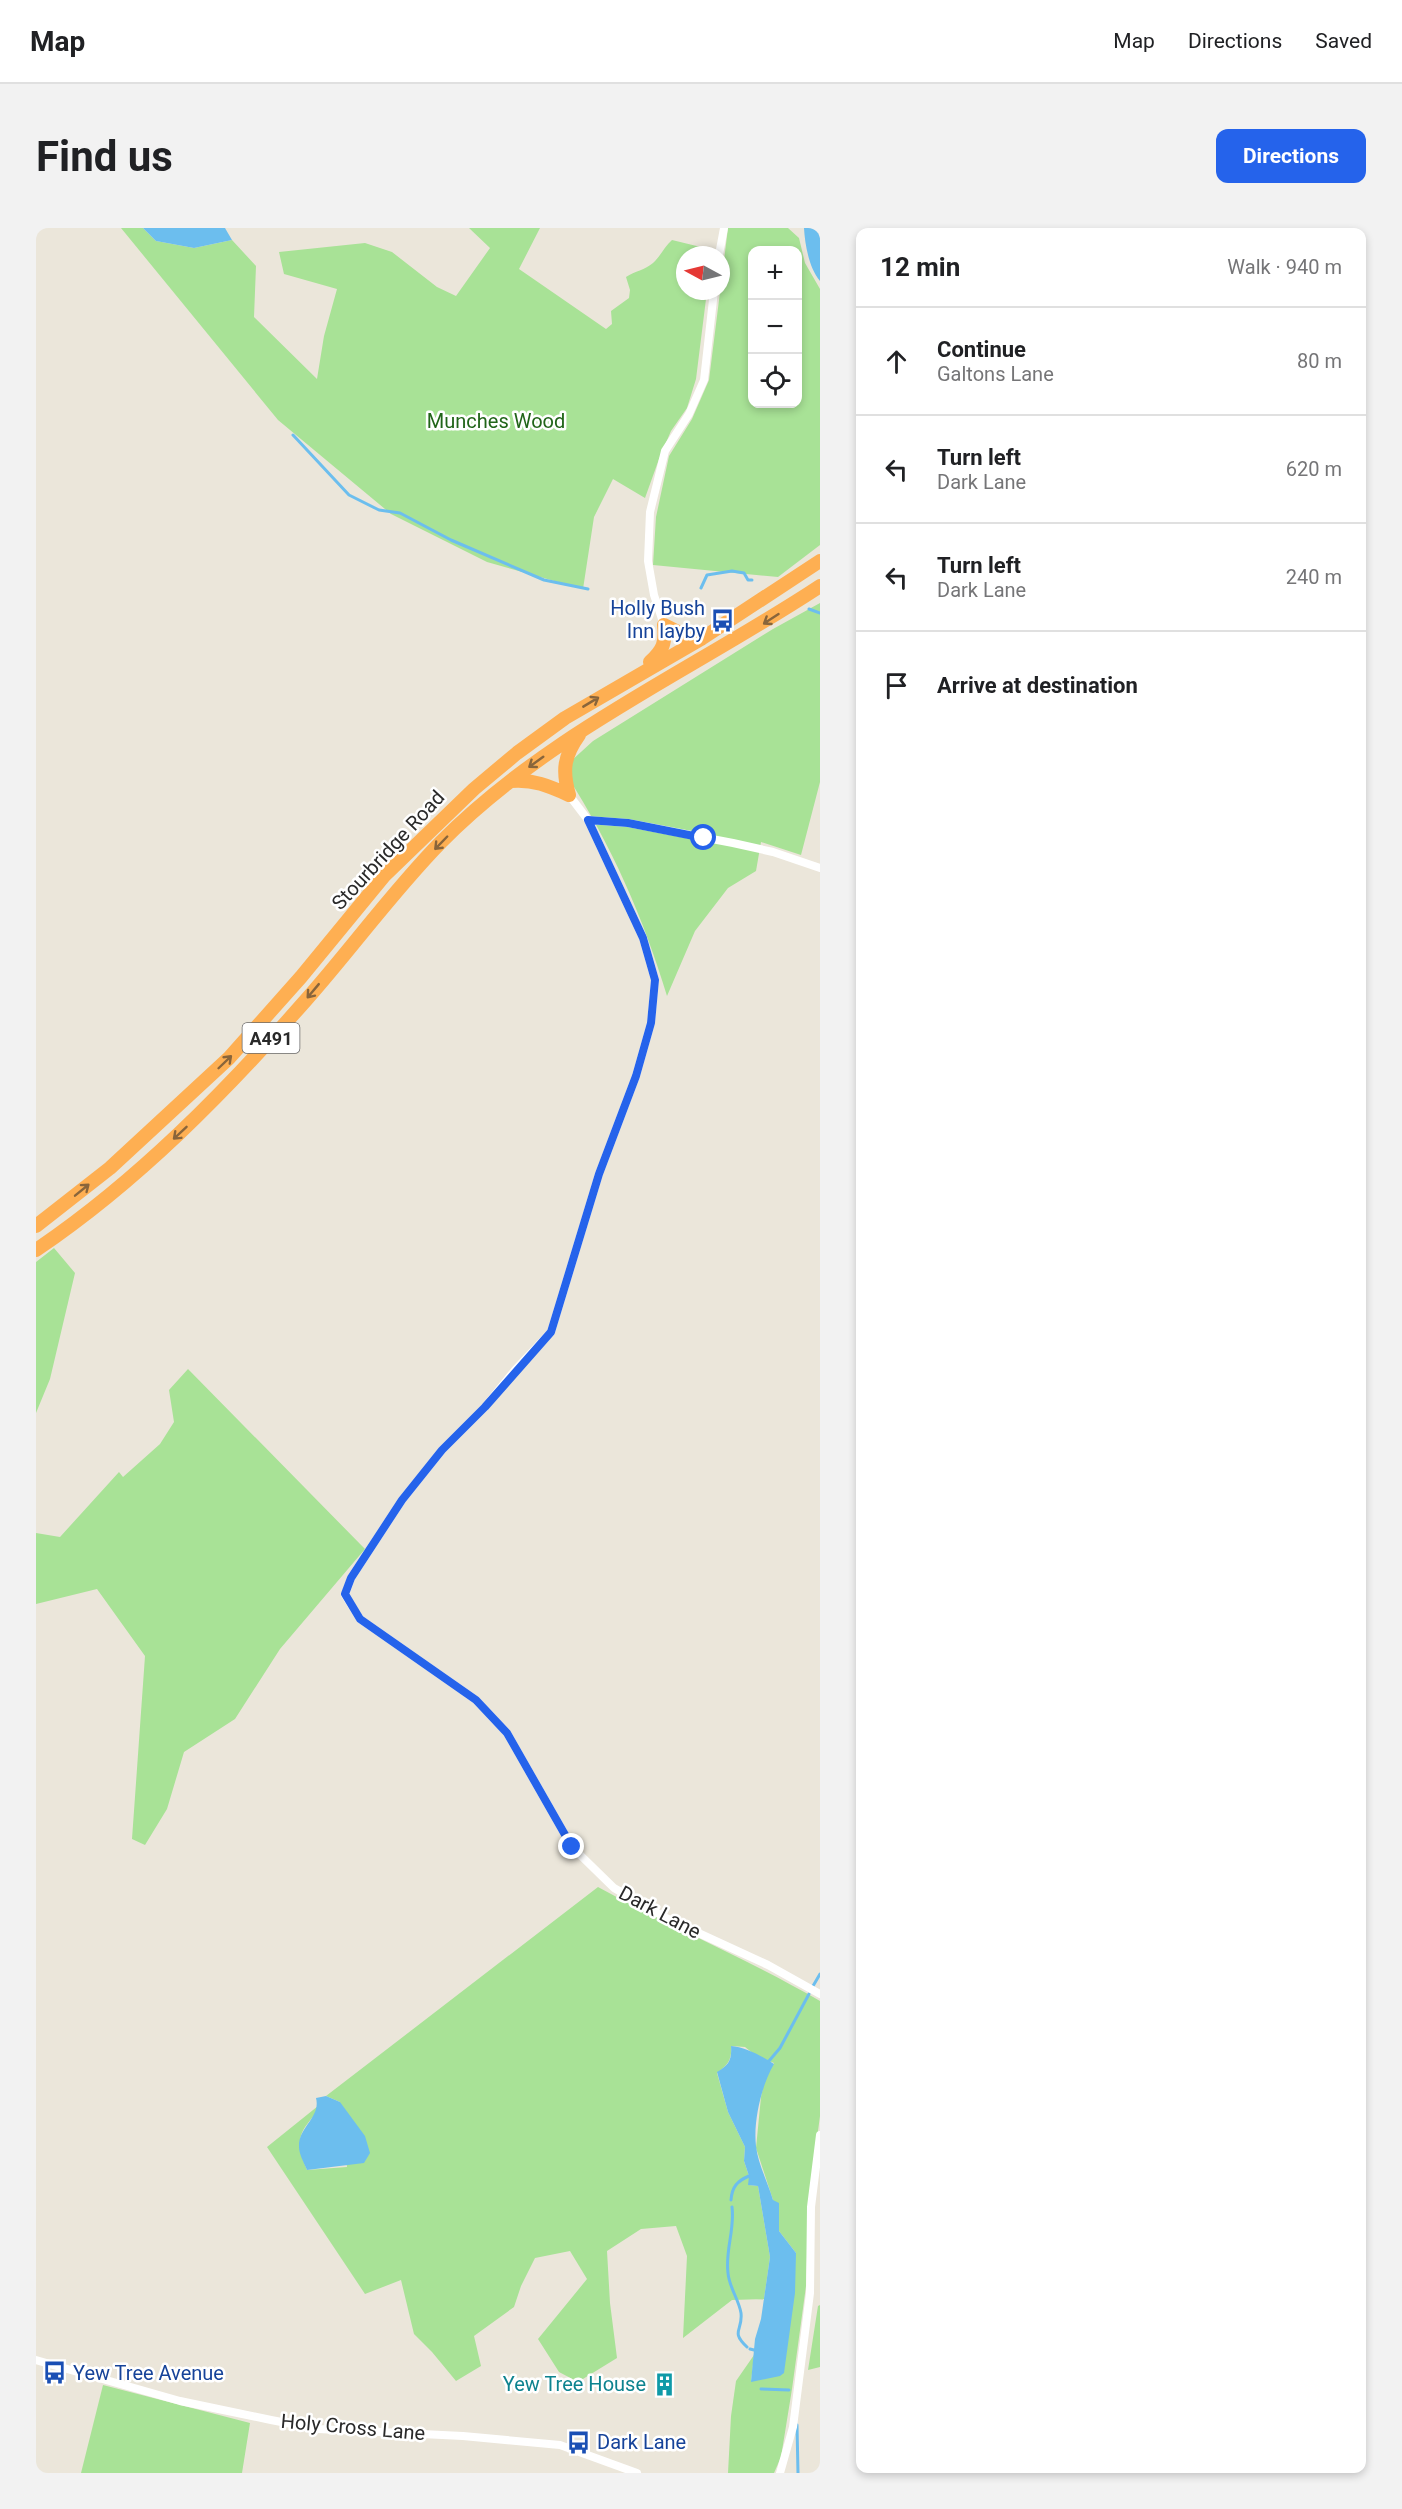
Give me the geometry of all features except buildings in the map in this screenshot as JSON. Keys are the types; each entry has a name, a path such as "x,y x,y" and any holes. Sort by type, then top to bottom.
{"highway":[{"name":"Stourbridge Road","path":"36,1227 110,1168 229,1058 301,977 384,876 444,816 545,732 638,674 701,639 820,561"},
{"name":"Stourbridge Road","path":"36,1250 143,1166 207,1107 306,999 442,842 511,781 584,728 760,626 820,586"},
{"path":"638,674 662,651 665,643 664,626 688,637 701,639"},
{"path":"569,795 564,777 564,762 584,728"},
{"path":"511,781 528,780 545,784 569,795"}],"street":[{"path":"721,246 724,228"},
{"path":"664,626 654,595 648,561 650,512 665,451 689,414 704,380 713,300"},
{"name":"Dark Lane","path":"569,795 588,820 643,938 655,980 651,1023 636,1076 599,1174 551,1332 485,1407 442,1450 408,1492 351,1578 345,1594 360,1619 476,1700 507,1733 572,1847 614,1888 668,1919 768,1965 820,1994"},
{"path":"588,820 628,823 733,843 820,868"},
{"path":"780,2473 793,2427 810,2293 811,2206 820,2135"},
{"name":"Holy Cross Lane","path":"36,2360 180,2401 272,2420 318,2428 463,2436 560,2445 637,2473"}],"green space":[{"name":"Munches Wood","path":"121,228 143,228 156,241 194,248 232,240 256,266 254,317 317,379 324,336 337,289 284,274 279,252 365,243 392,252 437,287 456,296 490,248 469,228 540,228 519,269 606,329 612,324 611,311 629,298 630,290 626,277 653,263 672,240 697,246 676,246 676,300 706,300 696,379 687,408 671,431 645,498 613,479 594,517 583,589 487,562 391,514 278,420"},
{"path":"728,228 788,228 799,238 801,246 748,246 748,408 802,408 802,250 805,263 820,289 820,545 778,577 653,565 656,517 669,456 692,419 709,380 719,300 730,300 730,246 726,246"},
{"path":"820,603 820,782 801,855 761,842 756,871 728,888 695,931 667,996 648,939 625,883 598,828 567,776 570,762 593,741 773,629"},
{"path":"54,1248 75,1273 50,1379 36,1413 36,1262"},
{"path":"188,1369 365,1549 280,1649 235,1719 184,1752 167,1809 145,1845 132,1839 145,1656 97,1589 36,1604 36,1533 60,1537 119,1472 123,1477 160,1444 174,1422 169,1390"},
{"path":"598,1887 820,2001 820,2116 809,2199 806,2286 781,2457 774,2473 728,2473 731,2416 736,2381 754,2355 751,2382 796,2253 779,2231 773,2200 756,2148 765,2078 774,2063 755,2055 745,2047 731,2046 728,2062 717,2073 728,2112 745,2147 744,2161 749,2176 749,2185 758,2186 770,2257 764,2299 732,2300 683,2338 687,2256 676,2226 641,2229 607,2251 610,2303 617,2358 578,2382 559,2372 538,2339 587,2279 570,2251 535,2258 521,2286 514,2307 474,2336 481,2366 456,2381 414,2334 401,2280 365,2294 267,2147 318,2106 300,2140 307,2170 347,2167 340,2102 326,2096"},
{"path":"820,2305 820,2367 808,2370 818,2306"},
{"path":"103,2385 250,2423 242,2473 81,2473"}],"water":[{"path":"143,228 225,228 232,240 194,248 156,241"},
{"path":"804,228 820,228 820,281 808,256"},
{"path":"731,2046 753,2052 774,2064 759,2103 756,2146 773,2200 779,2203 779,2231 796,2253 795,2293 784,2373 780,2376 751,2382 755,2339 761,2319 770,2257 758,2186 748,2185 749,2176 744,2161 745,2147 728,2112 717,2072 729,2062"},
{"path":"326,2096 340,2102 365,2136 370,2153 364,2163 307,2170 300,2153 300,2140 313,2117 317,2105 316,2098"}],"waterway":[{"path":"293,435 349,495 379,510 400,513 451,540 544,580 588,589"},
{"path":"701,588 707,575 732,571 744,573 748,580 752,580"},
{"path":"809,609 820,613"},
{"path":"813,1986 820,1974"},
{"path":"769,2061 780,2048 809,1994"},
{"path":"731,2200 736,2185 749,2176"},
{"path":"732,2207 727,2265 730,2283 741,2313 738,2334 747,2347"},
{"path":"750,2349 754,2350"},
{"path":"761,2389 789,2390"},
{"path":"797,2425 798,2473"}],"place":[{"name":"Holly Bush Inn layby","path":"723,620"},
{"name":"Yew Tree Avenue","path":"55,2373"},
{"name":"Yew Tree House","path":"664,2384"},
{"name":"Dark Lane","path":"579,2442"}],"route":[{"path":"572,1847 507,1733 476,1700 360,1619 345,1594 351,1578 402,1500 442,1450 485,1407 515,1370 551,1332 599,1174 636,1076 651,1023 655,980 643,938 588,820 628,823 704,838"}]}
